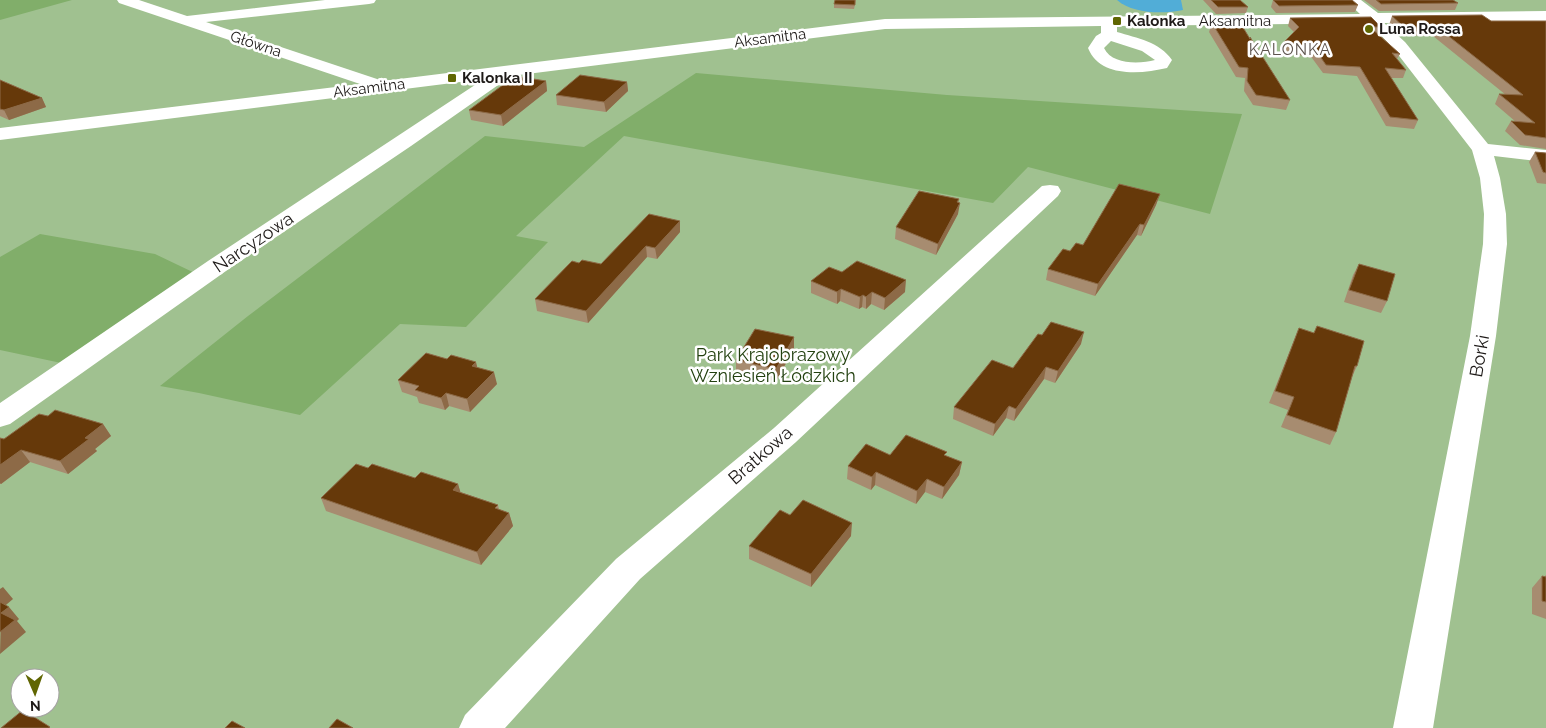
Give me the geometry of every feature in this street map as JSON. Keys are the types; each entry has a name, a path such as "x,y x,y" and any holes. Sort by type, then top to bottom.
{"street":[{"name":"Główna","path":"124,0 373,83 388,85"},
{"path":"184,21 220,15 369,0"},
{"name":"Borki","path":"1352,0 1374,19 1411,59 1482,148 1490,178 1495,214 1494,252 1483,336 1413,728"},
{"name":"Aksamitna","path":"0,134 885,24 1109,28 1374,19 1546,16"},
{"name":"Narcyzowa","path":"0,417 217,266 404,142 508,70"},
{"path":"1482,148 1546,156"},
{"name":"Bratkowa","path":"479,728 628,569 785,435 1050,191"}],"green space":[{"name":"Park Krajobrazowy Wzniesień Łódzkich","path":"0,0 1546,0 1546,728 0,728"},
{"path":"0,0 72,0 0,20"},
{"path":"696,73 947,95 1242,114 1210,214 1028,167 993,203 624,136 516,236 548,242 466,327 400,324 300,415 160,386 248,316 485,136 584,147"},
{"path":"40,234 155,254 201,276 66,364 0,350 0,257"}],"water":[{"path":"1117,0 1181,0 1183,10 1148,12 1131,8"}],"building":[{"path":"835,0 855,0 855,5 834,4"},
{"path":"1211,0 1240,0 1248,7 1218,7"},
{"path":"1273,0 1352,0 1358,5 1279,6"},
{"path":"1376,0 1453,0 1458,3 1381,4"},
{"path":"1482,15 1491,21 1546,21 1546,138 1525,135 1511,121 1535,123 1499,94 1523,95 1437,27 1404,27 1392,16"},
{"path":"1371,17 1381,27 1370,27 1400,54 1392,53 1406,70 1385,68 1418,120 1390,117 1360,67 1326,65 1315,49 1283,43 1299,27 1290,18"},
{"path":"1212,23 1241,24 1290,100 1256,95 1247,81 1248,68 1239,67"},
{"path":"580,75 627,82 604,102 556,95"},
{"path":"515,76 546,81 501,115 469,110"},
{"path":"0,80 42,98 4,110 0,109"},
{"path":"1535,152 1546,153 1546,173 1543,172"},
{"path":"1119,184 1160,194 1144,225 1140,224 1098,284 1048,269 1063,249 1070,251 1076,243 1083,245"},
{"path":"919,191 959,199 957,202 960,203 938,244 896,227"},
{"path":"649,214 680,221 655,248 646,246 586,311 535,299 572,261 579,263 582,260 601,264"},
{"path":"857,261 906,280 885,298 872,292 866,297 863,295 860,297 841,289 837,292 811,281 829,267 842,272"},
{"path":"1359,264 1395,274 1387,301 1349,290"},
{"path":"1051,322 1084,332 1058,371 1046,367 1016,409 1009,406 995,424 954,407 992,360 1013,368 1038,334 1042,335"},
{"path":"1317,326 1364,341 1336,432 1287,415 1294,397 1275,391 1299,328 1314,333"},
{"path":"755,329 794,337 776,369 736,360"},
{"path":"426,353 447,359 451,355 476,362 472,366 494,372 467,399 446,393 441,398 415,390 419,386 398,380"},
{"path":"55,410 103,424 85,438 89,439 60,461 21,450 0,465 0,438 4,439 39,414 48,416"},
{"path":"906,435 947,452 944,455 962,462 944,487 927,479 917,491 876,472 872,477 848,466 866,444 890,455"},
{"path":"356,464 368,468 372,464 415,478 421,472 458,484 453,490 498,505 495,508 509,513 477,552 321,498"},
{"path":"803,500 852,523 811,574 749,546 780,510 790,515"},
{"path":"1542,576 1546,577 1546,602 1542,601"},
{"path":"0,602 9,607 1,613 15,620 0,632"},
{"path":"13,718 36,718 50,727 49,728 1,728"},
{"path":"337,719 353,728 329,728"},
{"path":"232,721 245,728 225,728"}],"place":[{"name":"Kalonka","path":"1117,21"},
{"name":"Luna Rossa","path":"1369,29"},
{"name":"Kalonka II","path":"452,78"}],"district":[{"name":"KALONKA","path":"1290,49"}]}
